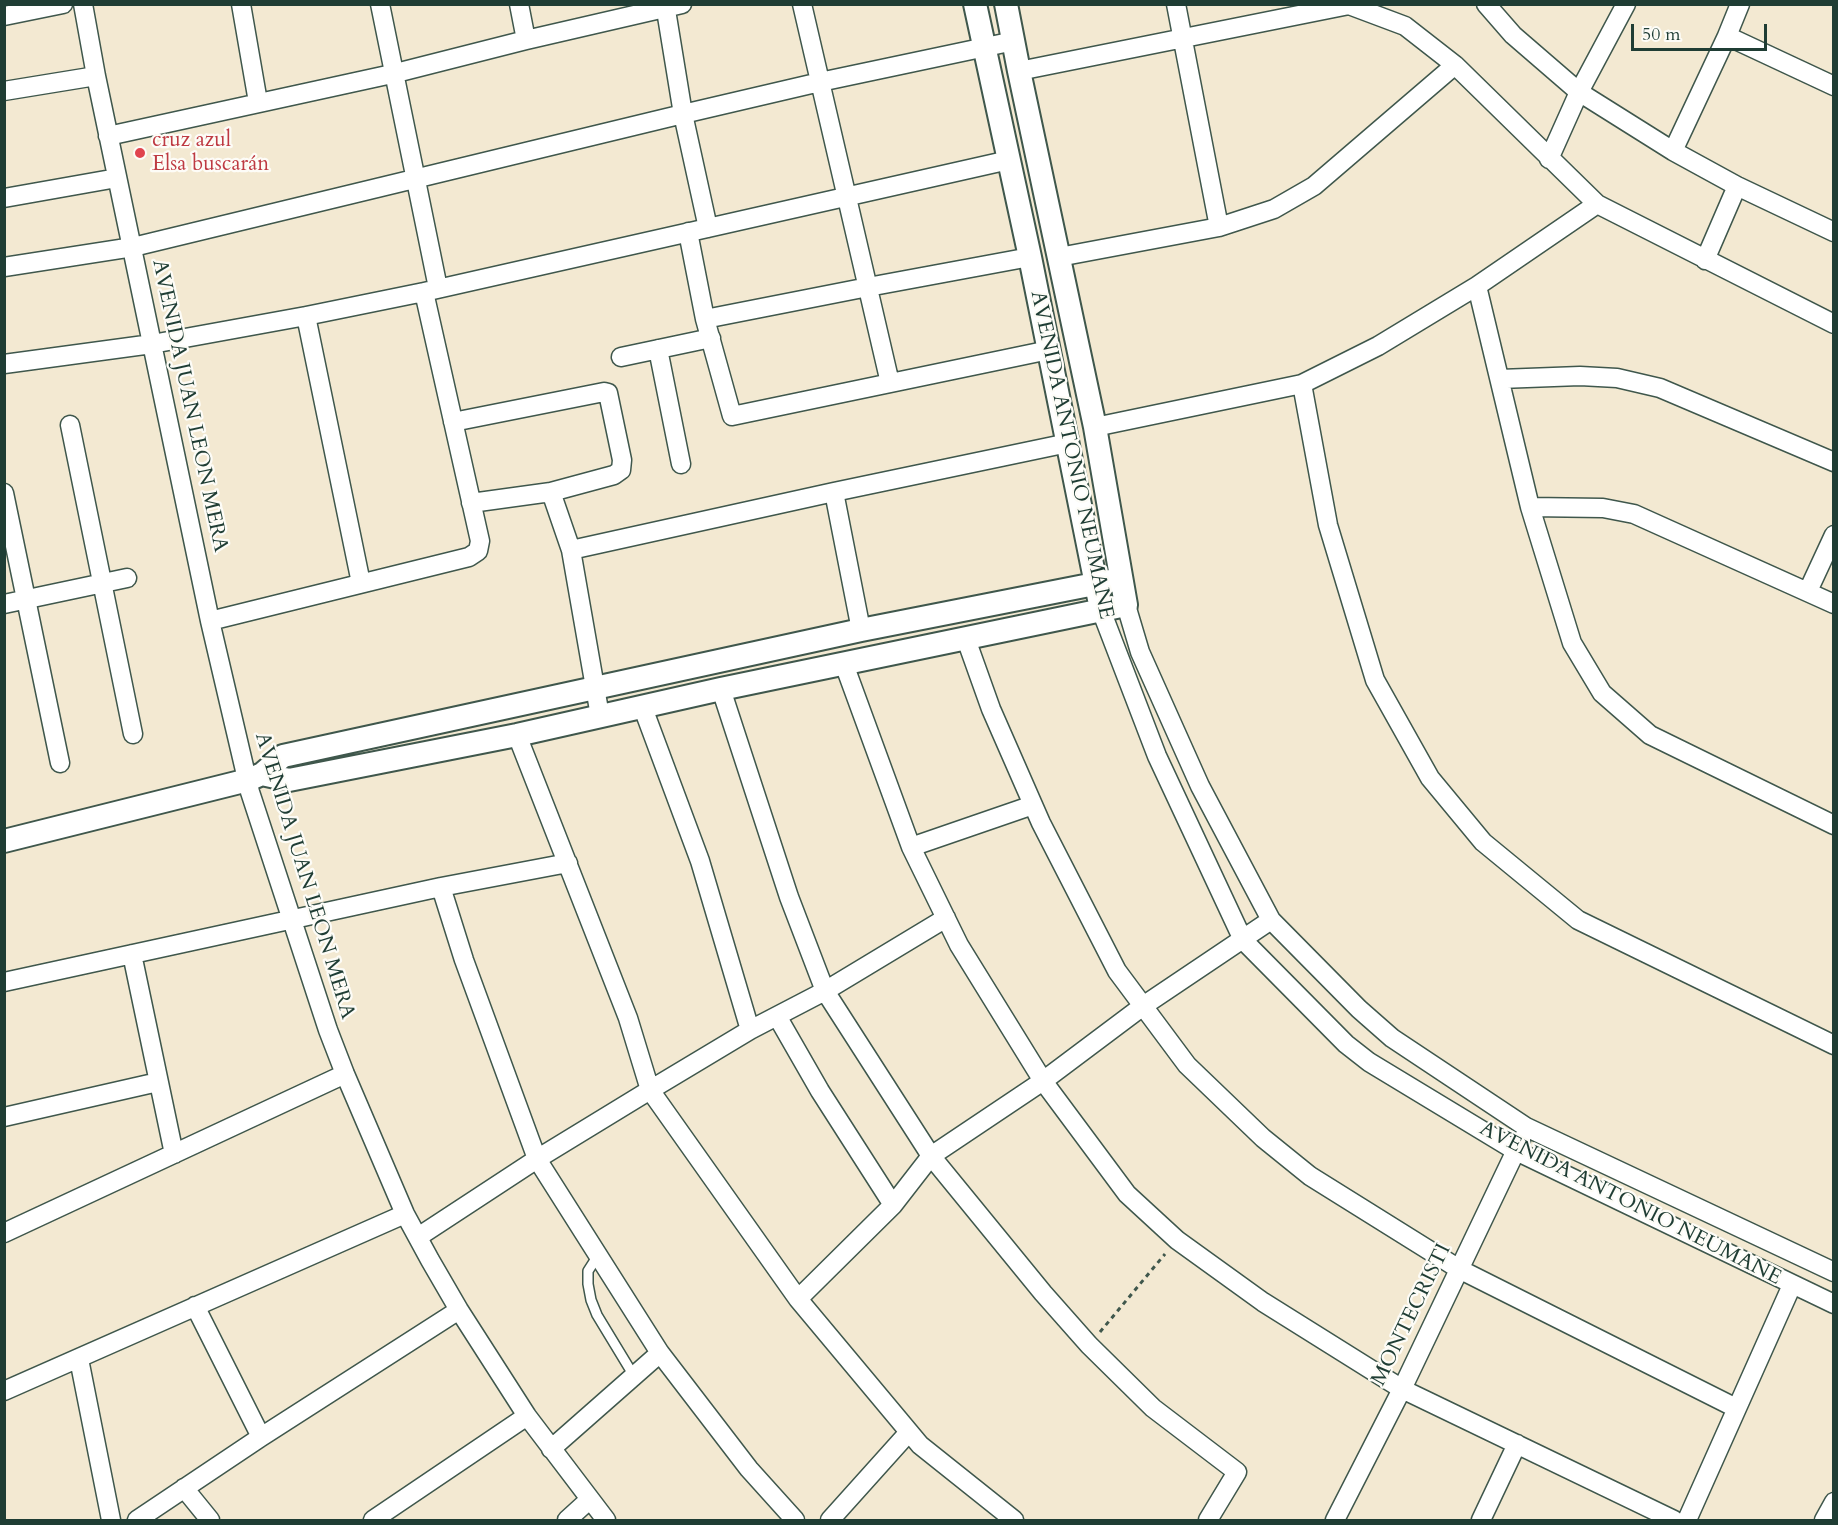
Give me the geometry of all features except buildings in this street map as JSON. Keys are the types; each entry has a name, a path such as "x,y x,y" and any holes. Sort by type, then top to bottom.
{"street":[{"path":"4,15 63,4"},
{"name":"AVENIDA JUAN LEON MERA","path":"83,4 108,136 210,621 293,921 328,1030 405,1214 459,1310 527,1416 606,1521"},
{"path":"241,4 258,102"},
{"path":"210,621 469,557 478,551 480,541 453,422 415,180 392,74 380,4"},
{"path":"519,4 526,40"},
{"path":"802,4 890,383"},
{"name":"AVENIDA ANTONIO NEUMANE","path":"975,4 1030,257 1101,610 1157,756 1243,940 1346,1044 1368,1062 1516,1151 1833,1304"},
{"name":"AVENIDA ANTONIO NEUMANE","path":"1006,4 1095,428 1126,605 1140,652 1200,786 1271,920 1359,1009 1392,1038 1526,1127 1833,1272"},
{"path":"1176,4 1219,227"},
{"path":"1486,4 1513,35 1579,92 1673,151 1737,186 1833,232"},
{"path":"1549,159 1579,92 1626,4"},
{"path":"1673,151 1740,4"},
{"path":"1019,71 1349,5 1406,26 1455,65 1596,204 1833,324"},
{"path":"108,136 392,74 671,6 683,114 708,228"},
{"path":"1727,36 1833,86"},
{"path":"4,267 133,247 683,114 1014,41"},
{"path":"1059,257 1219,227 1274,209 1314,186 1455,65"},
{"path":"4,91 96,76"},
{"path":"4,364 153,344 306,316 1009,160"},
{"path":"4,198 117,178"},
{"path":"1706,260 1737,186"},
{"path":"1095,428 1302,384 1378,346 1477,286 1596,204"},
{"path":"688,232 705,319 732,416 1049,350"},
{"path":"705,319 868,286 1030,257"},
{"path":"1477,286 1530,507 1572,643 1602,693 1650,735 1833,825"},
{"path":"306,316 362,583"},
{"path":"621,357 711,338"},
{"path":"658,349 681,464"},
{"path":"1500,379 1580,376 1607,378 1660,388 1833,462"},
{"path":"1302,384 1328,525 1375,680 1430,778 1483,842 1578,920 1833,1045"},
{"path":"453,422 608,393 622,460 621,470 614,475 551,492 471,503"},
{"path":"70,425 133,734"},
{"path":"571,550 1068,443"},
{"path":"551,492 571,550 600,716"},
{"path":"834,492 861,630"},
{"path":"4,493 60,763"},
{"path":"1530,507 1603,508 1634,514 1833,604"},
{"path":"1808,591 1833,534"},
{"path":"4,604 127,578"},
{"path":"255,777 283,756 861,630 1120,579"},
{"path":"4,841 255,777 289,780 517,735 721,689 1126,605"},
{"path":"966,639 991,709 1033,805 1117,971 1187,1065 1263,1138 1310,1176 1459,1269 1736,1408"},
{"path":"844,664 911,847 959,945 1044,1081 1127,1194 1177,1240 1263,1302 1402,1389 1674,1521"},
{"path":"721,689 789,897 825,991 931,1156 1043,1293 1089,1345 1153,1408 1237,1473 1208,1521"},
{"path":"643,708 700,861 750,1030"},
{"path":"517,735 628,1018 650,1090 798,1299 909,1432 920,1445 1014,1521"},
{"path":"911,847 1033,805"},
{"path":"4,982 441,887 568,862"},
{"path":"441,887 464,960 537,1159 597,1257 660,1353 749,1469 795,1521"},
{"path":"418,1237 537,1159 650,1090 750,1030 825,991 946,918"},
{"path":"798,1299 893,1205 931,1156 1044,1081 1143,1006 1271,920"},
{"path":"132,954 174,1154"},
{"path":"777,1016 820,1091 893,1205"},
{"path":"4,1233 345,1074"},
{"path":"4,1117 158,1082"},
{"name":"MONTECRISTI","path":"1335,1521 1402,1389 1526,1127"},
{"path":"4,1391 405,1214"},
{"path":"1687,1521 1792,1285"},
{"path":"195,1306 261,1437"},
{"path":"137,1521 261,1437 459,1310"},
{"path":"551,1449 660,1353"},
{"path":"79,1359 111,1521"},
{"path":"373,1521 527,1416"},
{"path":"830,1521 909,1432"},
{"path":"1481,1521 1517,1444"},
{"path":"184,1488 210,1521"},
{"path":"567,1521 589,1500"},
{"path":"1824,1521 1833,1502"}],"lane":[{"path":"597,1257 588,1271 591,1300 597,1315 634,1376"}],"path":[{"path":"1089,1345 1177,1240"}],"place":[{"name":"cruz azul Elsa buscarán","path":"140,153"}]}
